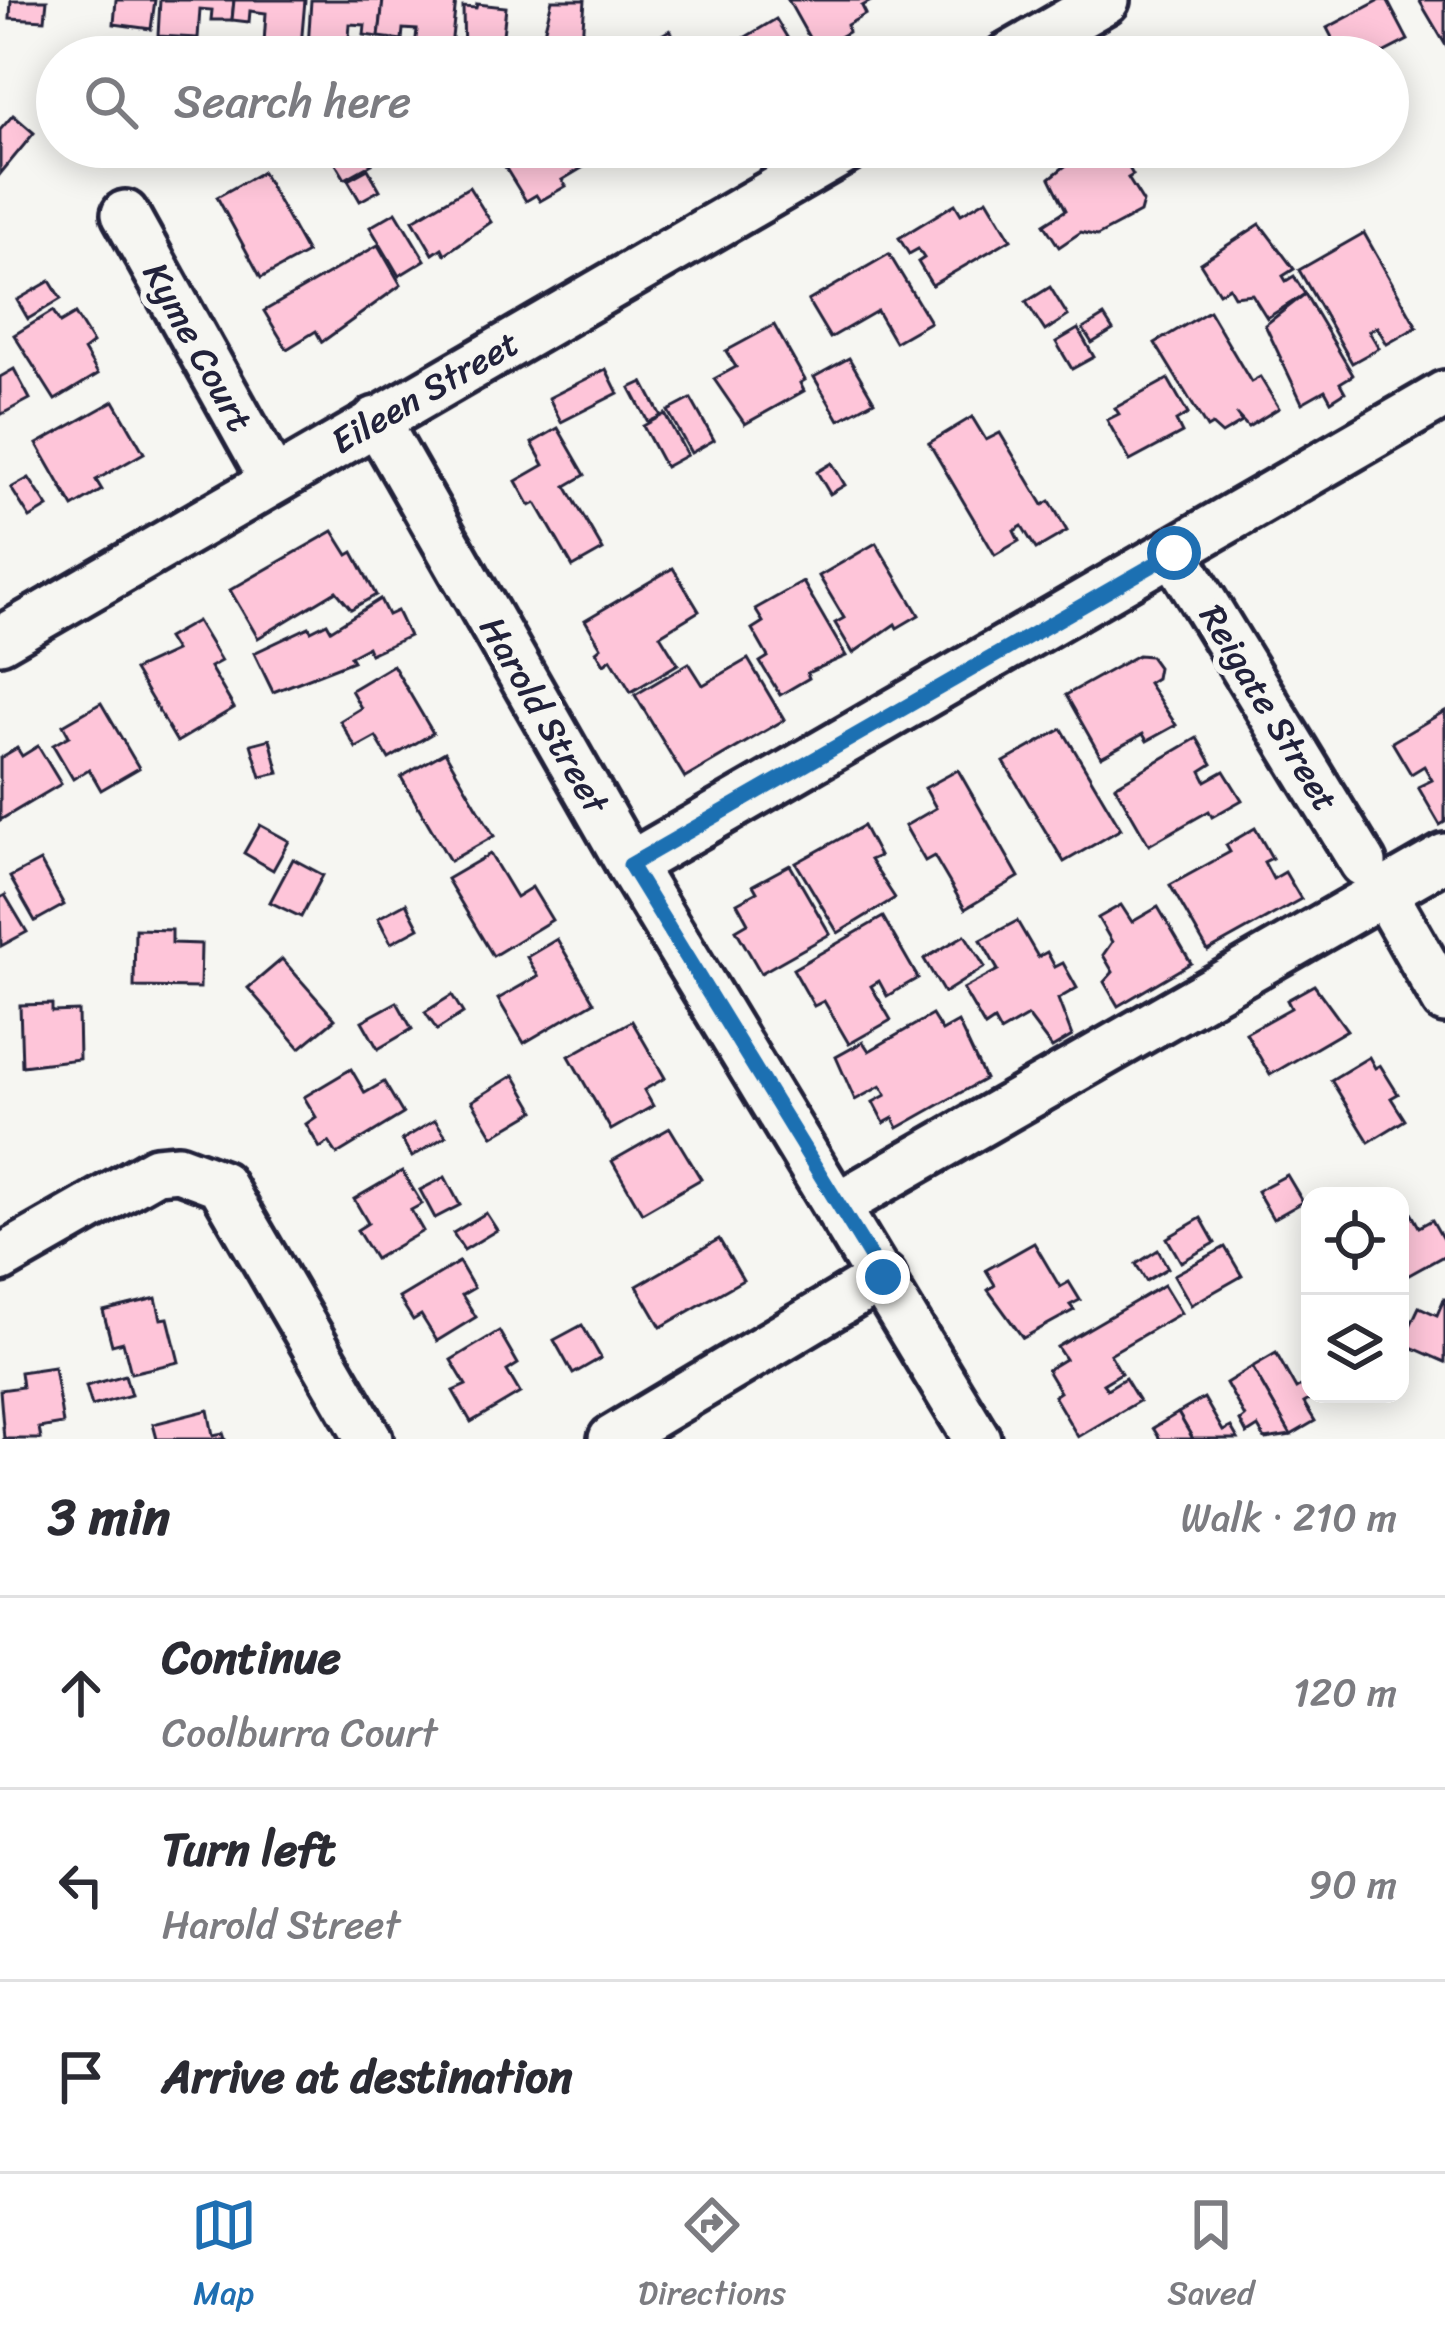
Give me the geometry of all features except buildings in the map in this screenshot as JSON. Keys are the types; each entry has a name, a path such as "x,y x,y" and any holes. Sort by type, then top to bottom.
{"street":[{"path":"1043,36 1106,0"},
{"name":"Eileen Street","path":"0,640 814,168"},
{"name":"Kyme Court","path":"125,214 273,480"},
{"path":"630,865 1445,394"},
{"name":"Harold Street","path":"376,420 630,865 977,1439"},
{"name":"Reigate Street","path":"1174,553 1363,863"},
{"path":"838,1204 1445,856"},
{"path":"1396,914 1445,1000"},
{"path":"0,1259 156,1169 199,1173 221,1184 369,1439"},
{"path":"612,1439 883,1277"}],"route":[{"path":"883,1277 630,865 1174,553"}]}
